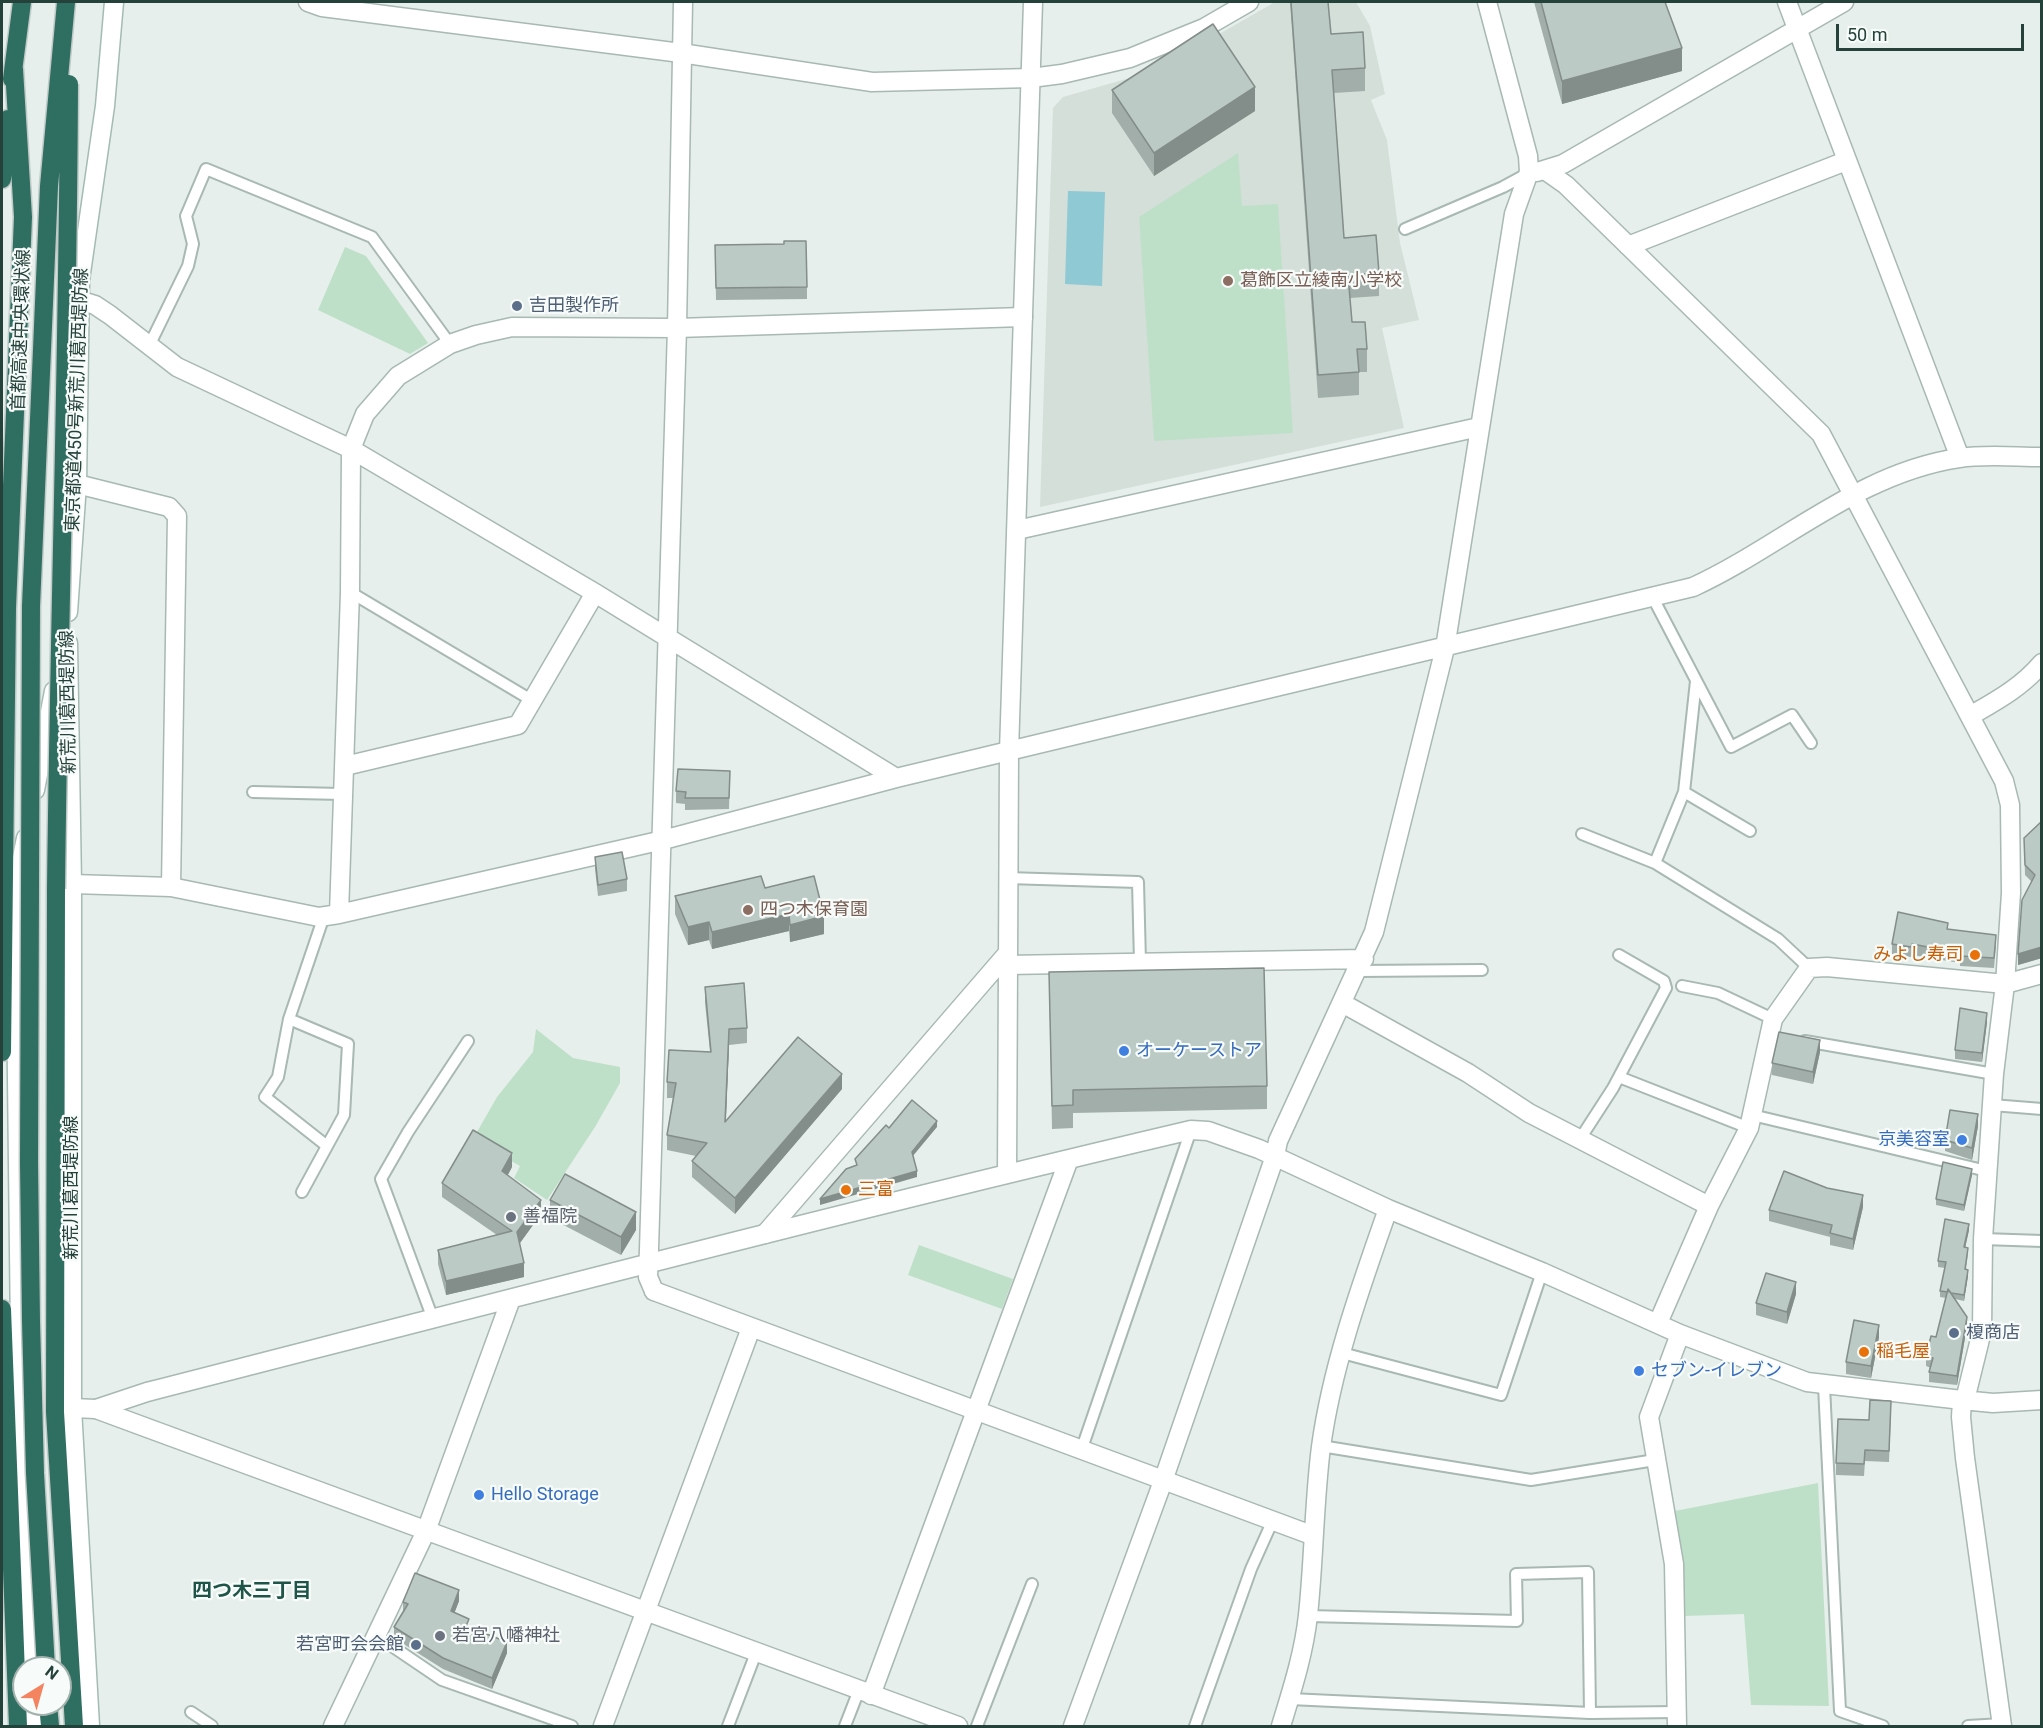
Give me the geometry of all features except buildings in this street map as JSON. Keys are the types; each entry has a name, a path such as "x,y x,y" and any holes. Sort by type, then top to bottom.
{"highway":[{"path":"2,179 22,2"},
{"name":"首都高速中央環状線","path":"45,1656 35,1473 31,1322 31,606 49,186 66,2"},
{"path":"72,2 68,292 61,504 56,889 55,1412 74,1726"},
{"path":"2,1052 7,608 23,217 14,69"},
{"path":"2,1309 18,1726"}],"street":[{"name":"東京都道450号新荒川葛西堤防線","path":"68,621 77,484 79,300 105,106 114,2"},
{"path":"308,2 322,7 681,53 872,82 1031,78 1130,58 1204,28 1248,2"},
{"path":"683,2 677,328 666,636 663,840 650,1286 654,1290 751,1328 1310,1534"},
{"path":"1007,1173 1006,960 1009,752 1033,2"},
{"path":"1486,2 1528,156 1538,172 1566,185 1821,434 2004,781 2010,805 2011,893 2005,984 1994,1074 1987,1171 1983,1239 1982,1331 1961,1417 2002,1725"},
{"path":"1787,2 1960,458"},
{"path":"1073,1726 1163,1480 1275,1156 1278,1141 1361,965 1374,932 1445,648 1514,214 1538,172 1563,164 1796,27 1844,2"},
{"path":"1628,246 1846,161"},
{"path":"79,300 95,305 177,367 351,449 596,593 896,778"},
{"path":"332,915 345,766 351,449 365,414 398,376 450,344 476,335 512,327 677,328 1023,316"},
{"path":"1017,530 1479,427"},
{"path":"72,884 171,886 332,915 663,840 896,778 1653,598 1693,587 1724,573 1851,494 1904,471 1960,458 2042,457"},
{"path":"77,484 169,507 177,516 171,886"},
{"path":"345,766 518,725 596,593"},
{"name":"新荒川葛西堤防線","path":"68,621 72,884 72,1408 90,1726"},
{"name":"新荒川葛西堤防線","path":"32,1656 20,1337 15,891 68,621"},
{"path":"1971,716 2003,697 2030,676 2042,663"},
{"path":"765,1234 1006,960 1361,965"},
{"path":"1658,1323 1709,1206 1750,1122 1778,1032 1809,968 1827,967 2005,984 2042,974"},
{"path":"1342,1004 1468,1073 1529,1113 1709,1206"},
{"path":"96,1409 147,1392 765,1234 1007,1173 1191,1130 1208,1131 1275,1156 1388,1209 1542,1272 1680,1334 1824,1386 1992,1402 2042,1400"},
{"path":"865,1693 977,1412 1069,1159"},
{"path":"1281,1726 1290,1699 1308,1616 1310,1534 1321,1446 1342,1353 1372,1253 1388,1209"},
{"path":"333,1726 426,1530 511,1299"},
{"path":"603,1726 648,1612 751,1328"},
{"path":"1677,1719 1674,1564 1649,1417 1680,1334"},
{"path":"72,1408 96,1409 958,1726"}],"lane":[{"path":"149,346 188,266 193,244 186,216 207,169 372,237 450,344"},
{"path":"1405,229 1538,172"},
{"path":"350,592 533,701"},
{"path":"1653,598 1731,747 1792,714 1811,743"},
{"path":"1654,862 1684,792 1696,680"},
{"path":"253,792 342,794"},
{"path":"1684,792 1750,831"},
{"path":"1582,834 1654,862 1778,939 1809,968"},
{"path":"1007,878 1138,882 1140,962"},
{"path":"327,1146 265,1097 278,1077 289,1019 332,915"},
{"path":"1580,1139 1618,1077 1666,988 1664,981 1619,955"},
{"path":"1361,965 1482,970"},
{"path":"1682,986 1718,993 1778,1032 1994,1074"},
{"path":"289,1019 348,1044 344,1115 302,1192"},
{"path":"433,1319 381,1179 408,1132 468,1041"},
{"path":"1618,1077 1750,1122 1987,1171"},
{"path":"1992,1105 2042,1109"},
{"path":"1080,1451 1191,1130"},
{"path":"1983,1239 2042,1241"},
{"path":"1342,1353 1501,1395 1542,1272"},
{"path":"1824,1386 1840,1711 1883,1726"},
{"path":"1321,1446 1531,1480 1655,1460"},
{"path":"1195,1726 1251,1569 1273,1520"},
{"path":"1308,1616 1517,1621 1516,1574 1588,1572 1590,1713"},
{"path":"977,1726 1032,1584"},
{"path":"377,1636 442,1680 572,1726"},
{"path":"728,1726 756,1653"},
{"path":"845,1726 865,1693"},
{"path":"1290,1699 1677,1719"},
{"path":"190,1712 212,1726"},
{"path":"1968,1726 2002,1725"}],"shaded area":[{"name":"葛飾区立綾南小学校","path":"1275,2 1356,2 1370,26 1385,94 1371,100 1387,140 1400,243 1419,320 1382,328 1404,428 1040,507 1053,108 1063,97 1133,77 1207,41"}],"green space":[{"path":"1238,153 1242,206 1278,204 1293,433 1154,441 1139,217"},
{"path":"345,247 366,256 428,343 410,354 318,310"},
{"path":"536,1029 573,1058 620,1067 620,1083 595,1127 547,1200 514,1178 520,1166 473,1139 497,1097 533,1052"},
{"path":"919,1245 1013,1279 1002,1309 908,1275"},
{"path":"1818,1483 1829,1706 1751,1705 1744,1614 1685,1616 1675,1511"}],"water":[{"path":"1068,191 1105,192 1102,286 1065,284"}],"place":[{"name":"葛飾区立綾南小学校","path":"1228,281"},
{"name":"吉田製作所","path":"517,306"},
{"name":"四つ木保育園","path":"748,910"},
{"name":"みよし寿司","path":"1975,955"},
{"name":"オーケーストア","path":"1124,1051"},
{"name":"京美容室","path":"1962,1140"},
{"name":"三富","path":"846,1190"},
{"name":"善福院","path":"511,1217"},
{"name":"榎商店","path":"1954,1333"},
{"name":"稲毛屋","path":"1864,1352"},
{"name":"セブン-イレブン","path":"1639,1371"},
{"name":"Hello Storage","path":"479,1495"},
{"name":"若宮八幡神社","path":"440,1636"},
{"name":"若宮町会会館","path":"416,1645"}],"district":[{"name":"四つ木三丁目","path":"252,1592"}]}
